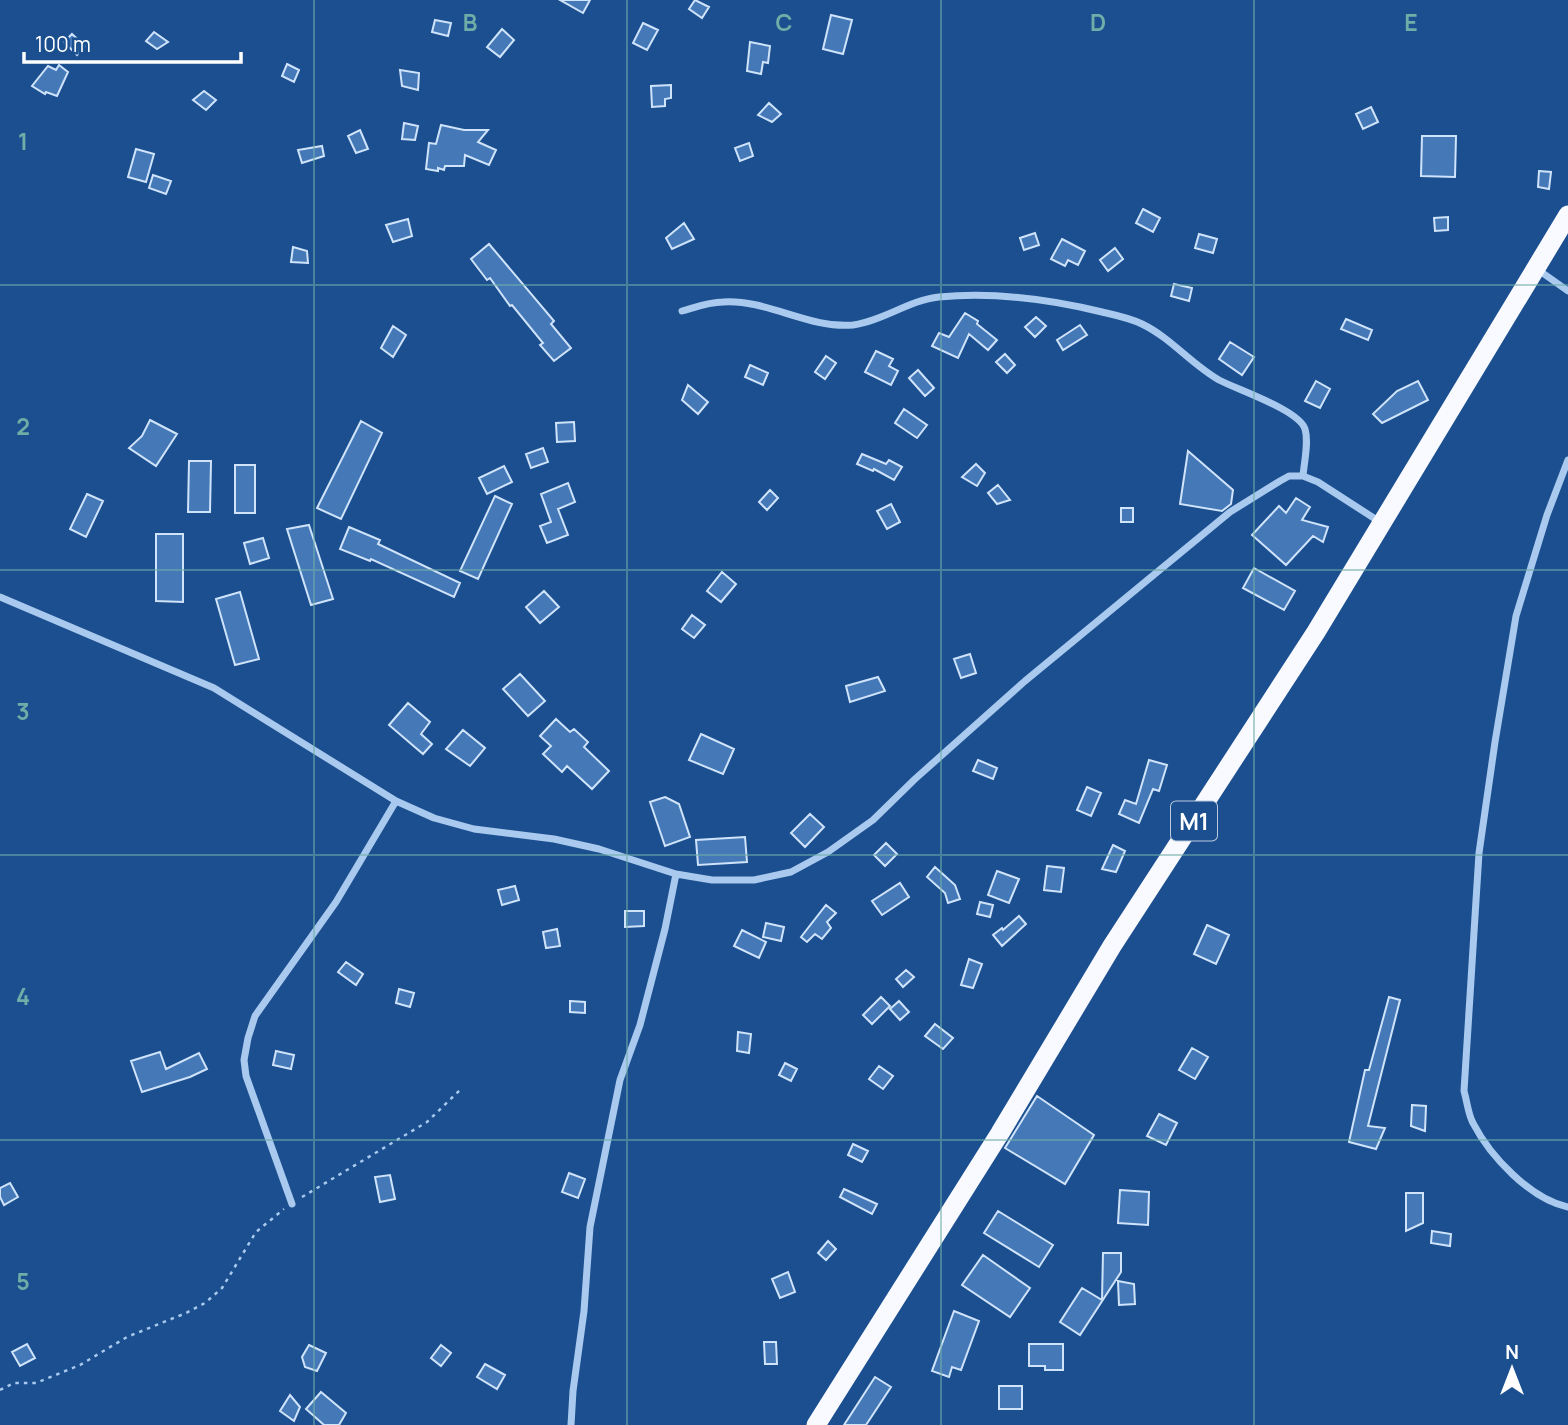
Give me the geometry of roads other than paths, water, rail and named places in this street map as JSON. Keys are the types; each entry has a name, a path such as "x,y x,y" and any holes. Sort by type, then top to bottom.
{"highway":[{"name":"M1","path":"816,1425 1000,1133 1112,946 1316,632 1568,215"}],"street":[{"path":"1536,268 1568,291"},
{"path":"682,311 724,301 749,303 835,324 854,325 937,297 982,297 1034,298 1114,315 1140,322 1166,337 1218,379 1257,396 1300,420 1306,437 1303,477"},
{"path":"1568,460 1547,516 1516,616 1495,742 1479,853 1464,1091 1471,1120 1485,1143 1515,1176 1540,1197 1568,1208"},
{"path":"0,597 214,688 397,801 435,818 474,829 554,839 599,849 676,874 712,880 754,880 791,872 828,852 873,820 1025,681 1230,512 1280,481 1289,477 1303,477 1318,482 1383,524"},
{"path":"292,1204 246,1076 244,1059 248,1038 256,1016 336,902 397,801"},
{"path":"571,1425 592,1215 620,1080 640,1025 676,874"}]}
